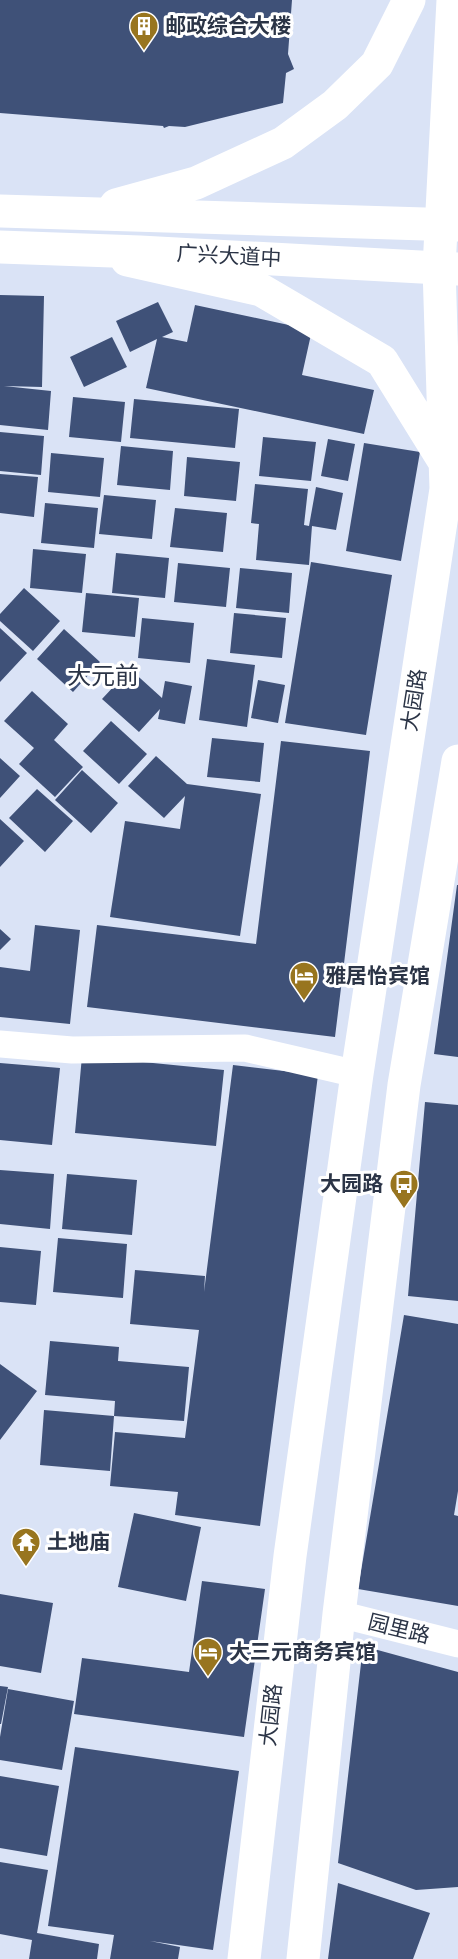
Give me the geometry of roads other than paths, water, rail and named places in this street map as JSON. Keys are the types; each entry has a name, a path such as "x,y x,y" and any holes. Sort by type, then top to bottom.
{"main road":[{"path":"80,214 196,183 283,143 335,105 377,64 409,0"},
{"name":"大园路","path":"244,1959 284,1604 357,1074 446,489 453,0"},
{"name":"广兴大道中","path":"0,211 450,224"},
{"name":"广兴大道中","path":"0,247 448,268"},
{"path":"78,249 261,291 292,308 382,361 445,463"},
{"path":"303,1959 339,1614 404,1084 458,761"}],"street":[{"path":"0,1044 72,1050 245,1048 357,1074"},
{"name":"园里路","path":"339,1614 458,1644"}],"place":[{"name":"邮政综合大楼","path":"144,52"},
{"name":"雅居怡宾馆","path":"304,1002"},
{"name":"大园路","path":"404,1210"},
{"name":"土地庙","path":"26,1568"},
{"name":"大三元商务宾馆","path":"208,1678"}],"district":[{"name":"大元前","path":"103,676"}]}
